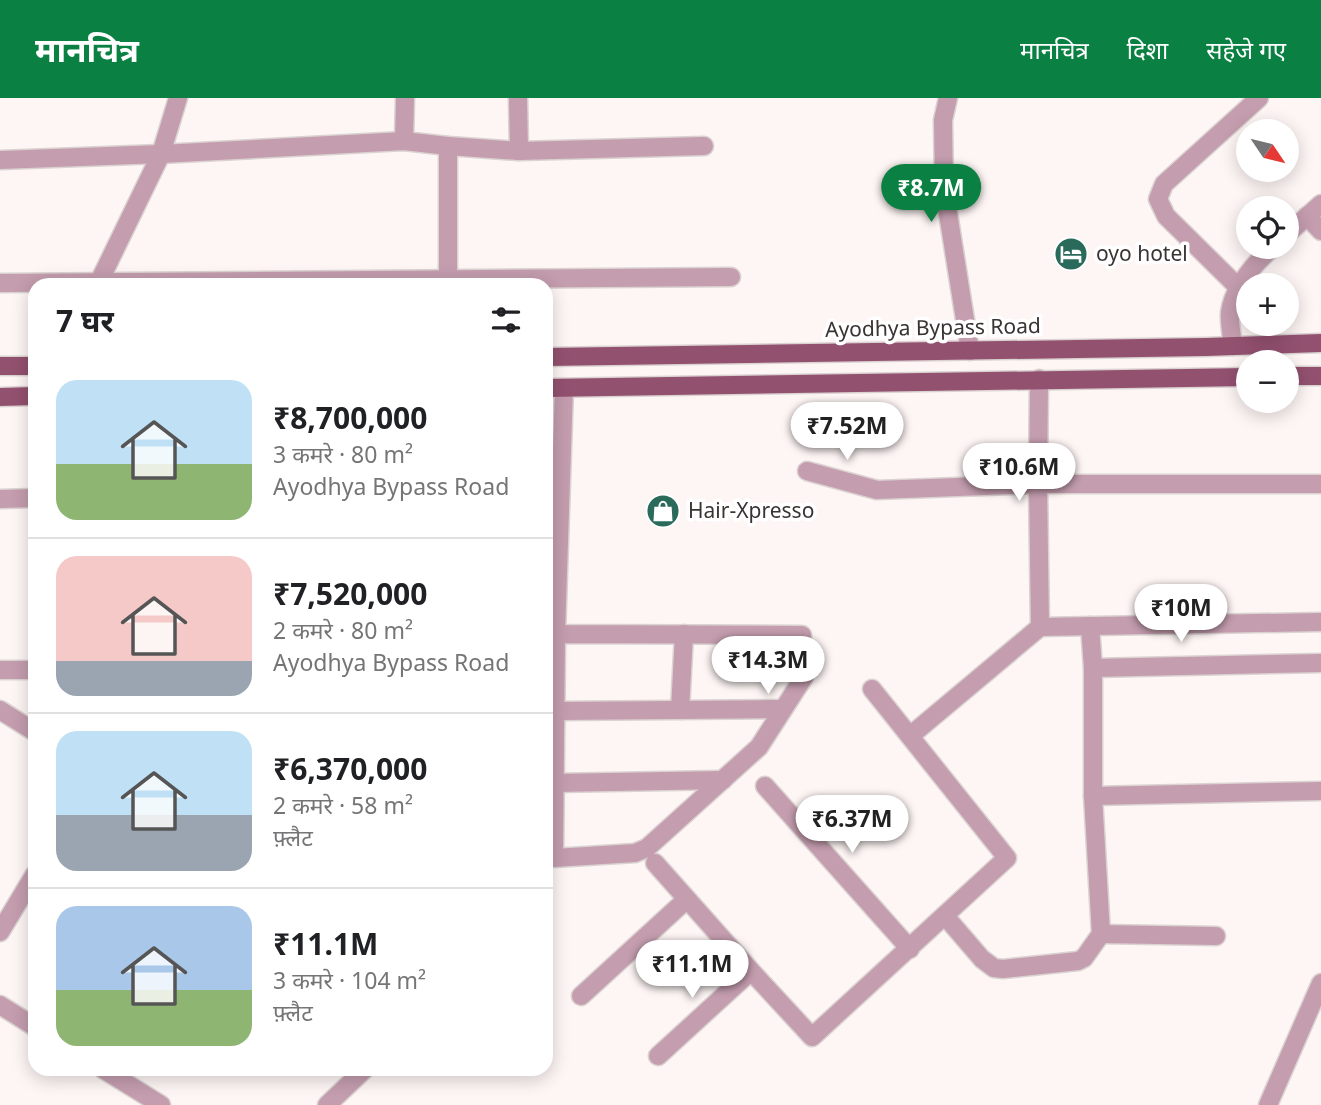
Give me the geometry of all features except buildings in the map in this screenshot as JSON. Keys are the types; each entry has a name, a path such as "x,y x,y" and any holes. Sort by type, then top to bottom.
{"main road":[{"name":"Ayodhya Bypass Road","path":"553,357 1321,343"},
{"path":"0,366 28,366"},
{"path":"1299,376 1321,376"},
{"path":"555,388 1236,377"},
{"path":"0,397 28,396"}],"street":[{"path":"102,278 161,154 178,98"},
{"path":"404,141 405,98"},
{"path":"518,98 519,151"},
{"path":"948,98 943,120 944,188 970,351"},
{"path":"1236,285 1166,215 1158,199 1164,184 1259,98"},
{"path":"0,160 404,141 519,151 704,146"},
{"path":"448,146 448,278"},
{"path":"1299,223 1321,204"},
{"path":"1307,216 1321,231"},
{"path":"1250,273 1260,259"},
{"path":"553,280 731,277"},
{"path":"0,283 28,283"},
{"path":"1233,346 1230,313 1236,296"},
{"path":"1039,380 1040,627"},
{"path":"555,388 554,858 635,853 647,848 759,747 804,677 802,635 556,634"},
{"path":"807,471 877,490 1038,484 1321,484"},
{"path":"0,499 28,498"},
{"path":"910,736 1040,627 1321,622"},
{"path":"945,916 982,959 994,968 1003,970 1078,961 1084,958 1101,934 1093,796 1093,668 1090,626"},
{"path":"680,710 684,634"},
{"path":"1093,668 1321,663"},
{"path":"0,670 28,670"},
{"path":"655,863 812,1037 1007,858 872,689"},
{"path":"555,711 783,709"},
{"path":"0,710 28,728"},
{"path":"554,783 723,780"},
{"path":"765,786 910,949"},
{"path":"1093,796 1321,791"},
{"path":"0,932 28,886"},
{"path":"581,996 687,899"},
{"path":"1101,934 1216,936"},
{"path":"658,1056 751,971"},
{"path":"1268,1105 1321,983"},
{"path":"0,1005 28,1023"},
{"path":"114,1076 161,1105"},
{"path":"327,1105 358,1076"}],"place":[{"name":"oyo hotel","path":"1071,254"},
{"name":"Hair-Xpresso","path":"663,511"}]}
